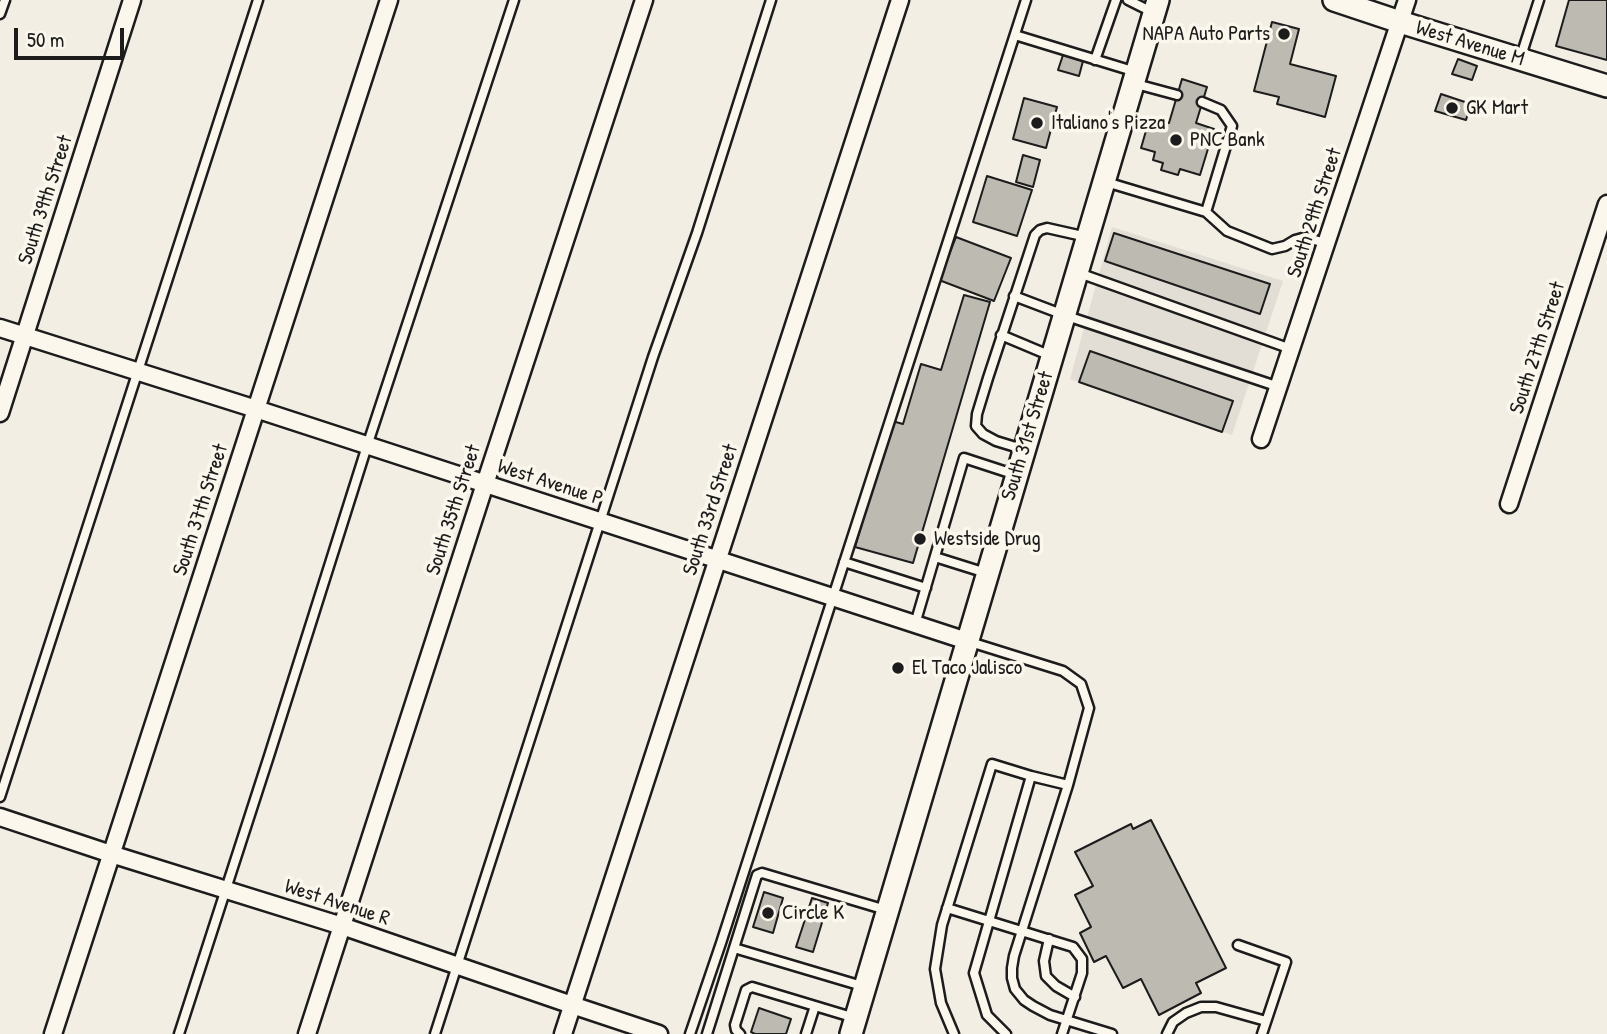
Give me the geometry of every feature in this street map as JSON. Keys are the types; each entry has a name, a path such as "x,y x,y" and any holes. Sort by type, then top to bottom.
{"main road":[{"name":"West Avenue M","path":"1334,0 1607,86"},
{"name":"South 31st Street","path":"853,1026 1156,6"}],"street":[{"name":"South 39th Street","path":"0,413 132,0"},
{"name":"South 37th Street","path":"53,1034 389,0"},
{"name":"South 35th Street","path":"307,1034 644,0"},
{"name":"South 33rd Street","path":"563,1034 900,0"},
{"name":"South 29th Street","path":"1261,439 1407,0"},
{"name":"South 27th Street","path":"1509,504 1607,204"},
{"name":"West Avenue P","path":"0,328 967,641"},
{"name":"West Avenue R","path":"0,817 342,926 659,1034"}],"lane":[{"path":"0,14 5,0"},
{"path":"0,797 258,0"},
{"path":"179,1034 367,446 514,0"},
{"path":"435,1034 771,0"},
{"path":"690,1034 1026,0"},
{"path":"1095,60 1116,0"},
{"path":"1128,0 1156,6"},
{"path":"1520,59 1539,0"},
{"path":"1015,35 1095,60 1177,95"},
{"path":"1202,102 1221,110 1232,126 1206,212"},
{"path":"1104,181 1206,212 1227,231 1272,249 1306,237 1327,244"},
{"path":"1023,450 983,434 976,426 977,414 1035,235 1047,228 1087,237"},
{"path":"1076,272 1292,350"},
{"path":"1014,296 1279,387"},
{"path":"1002,335 1052,356"},
{"path":"915,624 964,458 1016,475"},
{"path":"935,557 987,573"},
{"path":"844,562 926,588"},
{"path":"967,641 1063,671 1081,684 1089,708 1022,931 1012,978 1015,989 1033,1006 1050,1015 1112,1034"},
{"path":"954,1034 942,1003 935,969 942,925 992,764 1068,785"},
{"path":"1006,1034 987,1015 974,973 1031,776"},
{"path":"706,1034 757,875 762,873 887,910"},
{"path":"947,908 1073,947 1082,959 1082,973 1062,1034"},
{"path":"1049,939 1044,961 1046,975 1056,986 1075,997"},
{"path":"1238,945 1286,962 1262,1034"},
{"path":"734,948 864,987"},
{"path":"740,1034 735,1025 746,989 752,987 815,1006 853,1026"},
{"path":"806,1034 815,1006"},
{"path":"1167,1034 1173,1022 1201,1007 1216,1007 1266,1021"}],"shaded area":[{"path":"1112,227 1283,281 1232,435 1070,379"}],"building":[{"path":"1569,0 1607,0 1607,60 1556,46"},
{"path":"1272,22 1299,29 1290,64 1336,76 1325,117 1277,104 1279,97 1254,91"},
{"path":"1063,55 1083,61 1079,76 1058,70"},
{"path":"1458,59 1477,66 1472,80 1452,74"},
{"path":"1182,79 1207,87 1196,123 1214,129 1200,175 1180,169 1178,175 1161,170 1163,163 1153,160 1155,152 1141,148 1150,117 1169,123"},
{"path":"1441,94 1471,104 1466,120 1435,111"},
{"path":"1024,98 1057,107 1046,148 1013,139"},
{"path":"1023,155 1040,160 1033,187 1016,182"},
{"path":"987,176 1032,190 1017,236 973,222"},
{"path":"1114,233 1270,284 1260,314 1105,261"},
{"path":"956,237 1011,258 994,301 939,280"},
{"path":"964,295 990,302 913,563 855,547 892,421 903,424 921,364 941,370"},
{"path":"1090,351 1233,401 1222,432 1079,382"},
{"path":"1151,820 1226,968 1196,983 1201,993 1159,1015 1141,979 1123,988 1106,956 1094,962 1080,933 1091,927 1075,895 1093,886 1075,852 1131,824 1133,829"},
{"name":"Circle K","path":"764,892 783,898 773,933 753,927"},
{"path":"812,898 828,903 813,952 796,947"},
{"path":"759,1008 791,1019 786,1034 751,1032"}],"place":[{"name":"NAPA Auto Parts","path":"1284,34"},
{"name":"GK Mart","path":"1452,108"},
{"name":"Italiano's Pizza","path":"1037,123"},
{"name":"PNC Bank","path":"1176,140"},
{"name":"Westside Drug","path":"920,539"},
{"name":"El Taco Jalisco","path":"898,668"},
{"name":"Circle K","path":"768,913"}]}
